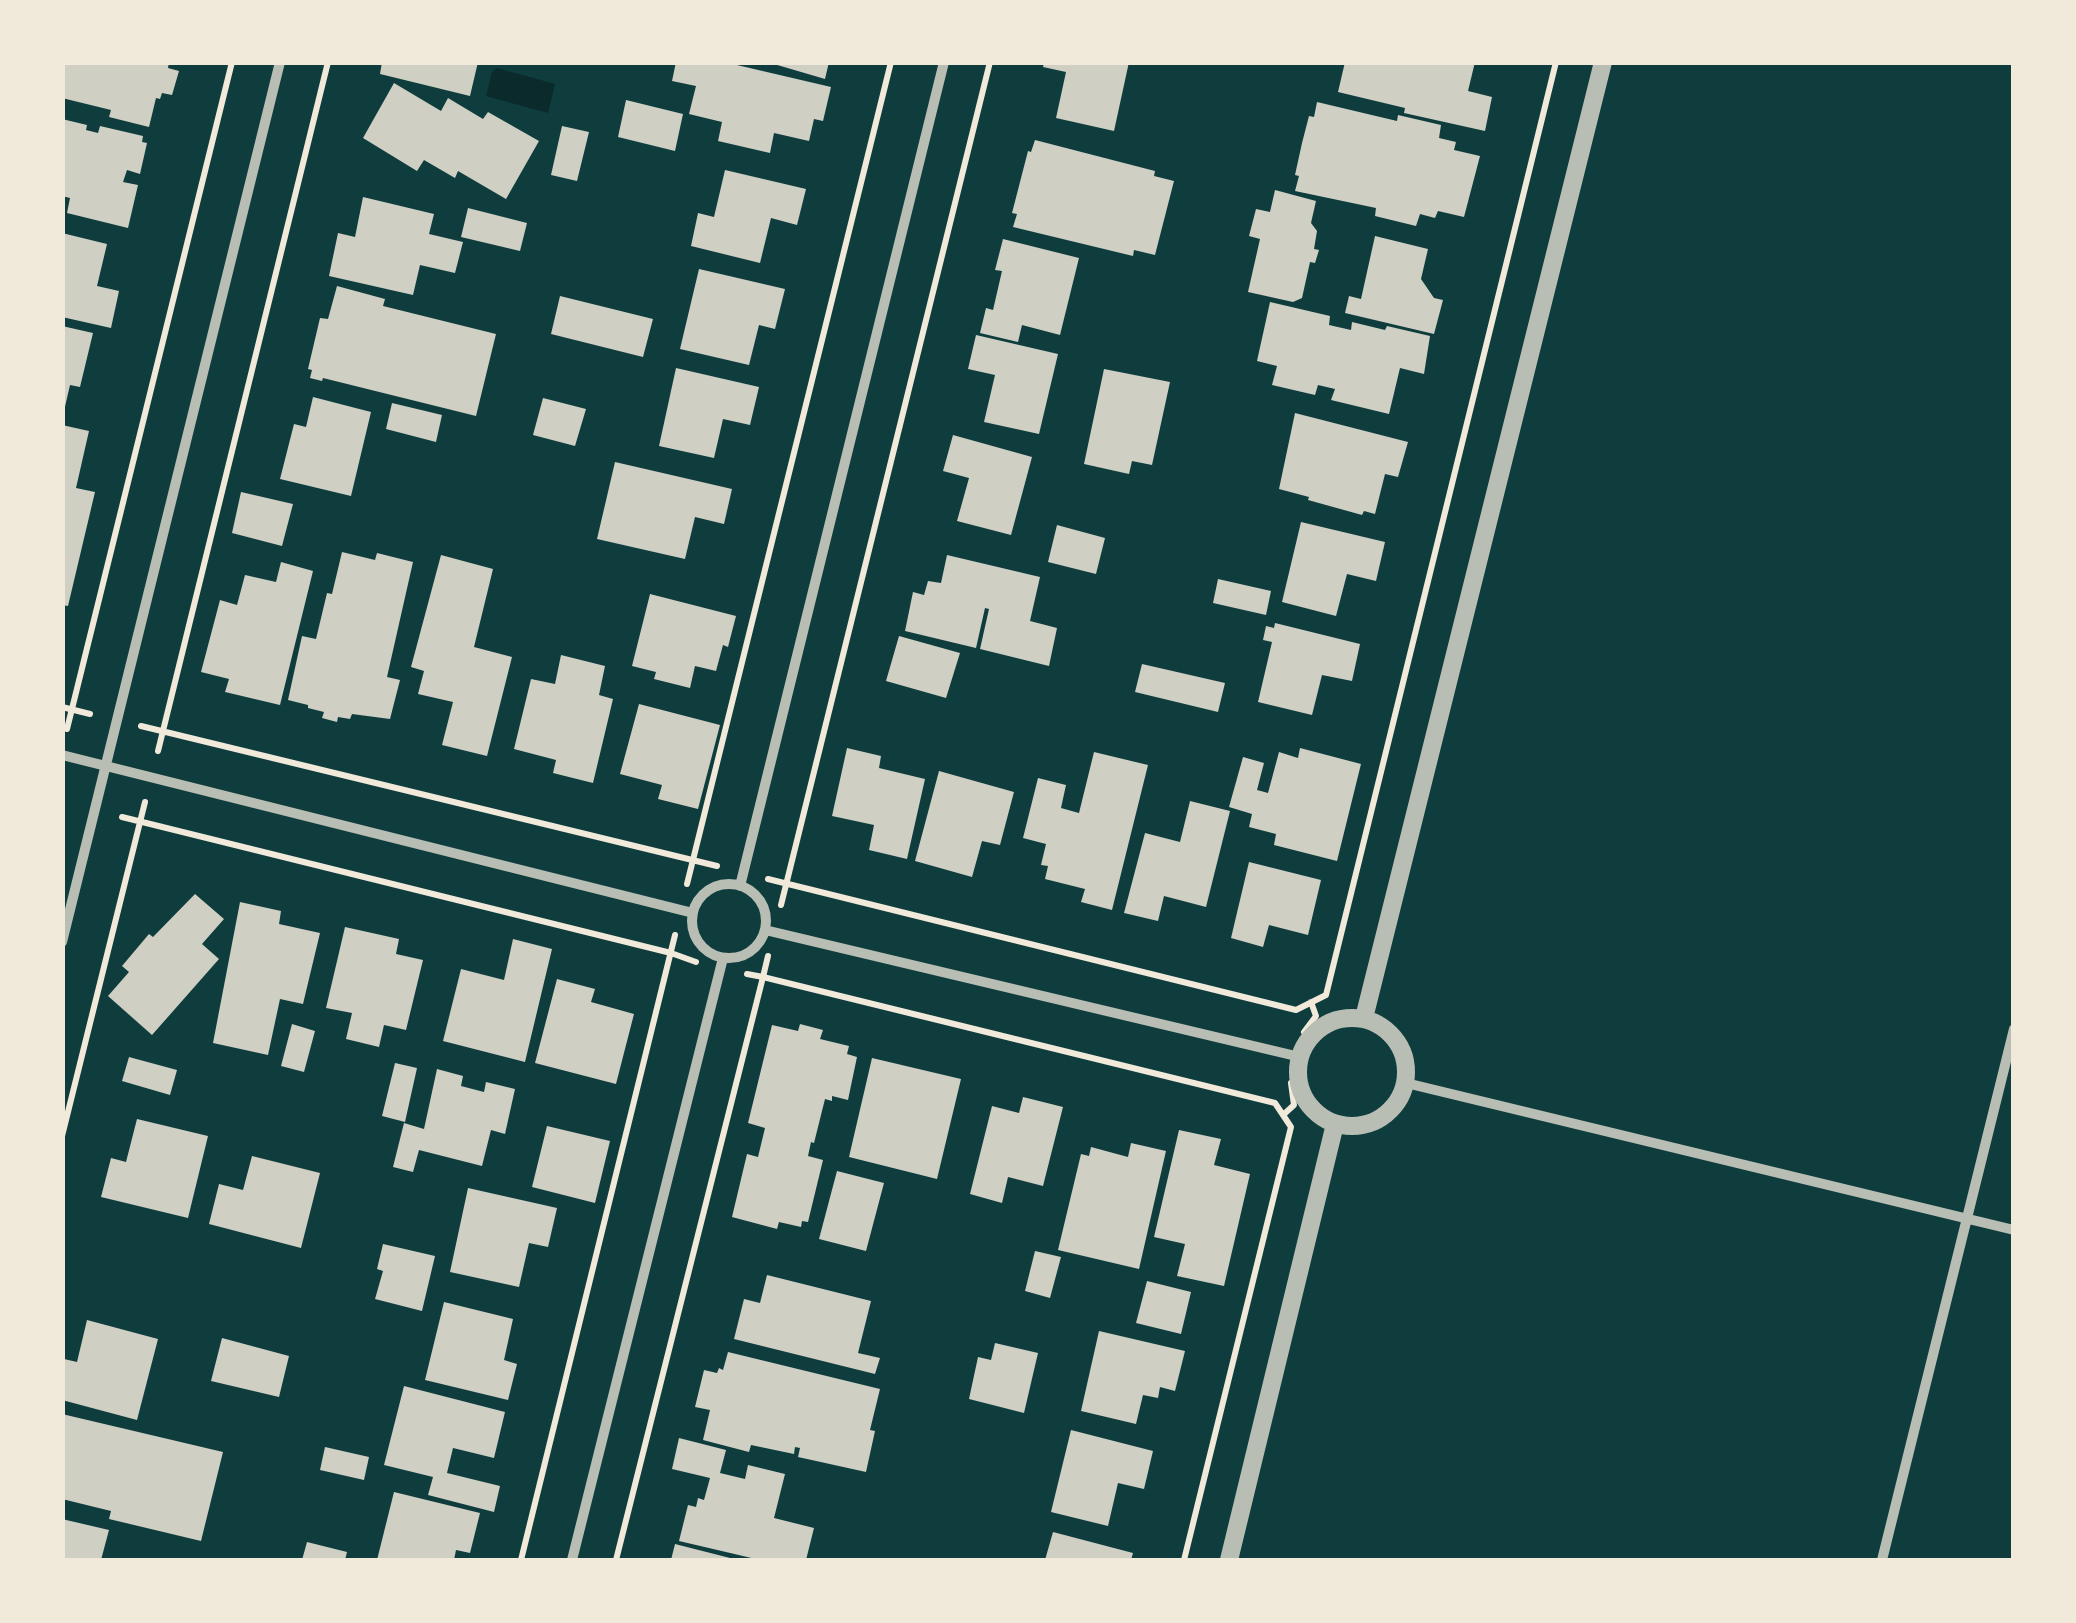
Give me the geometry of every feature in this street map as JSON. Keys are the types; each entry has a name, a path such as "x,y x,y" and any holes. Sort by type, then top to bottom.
{"street":[{"path":"62,942 280,62"},
{"path":"740,886 944,62"},
{"path":"1364,1018 1603,62"},
{"path":"62,755 693,913"},
{"path":"717,886 740,886 750,890 764,908 765,930 754,949 734,958 722,958 712,954 696,936 693,913 706,892 717,886"},
{"path":"765,930 1300,1057"},
{"path":"572,1560 722,958"},
{"path":"1344,1018 1364,1018 1384,1027 1398,1042 1406,1062 1406,1084 1396,1104 1379,1120 1358,1127 1335,1124 1318,1114 1304,1098 1298,1078 1300,1057 1309,1039 1324,1025 1344,1018"},
{"path":"1882,1560 2014,1029"},
{"path":"1406,1084 2014,1230"},
{"path":"1229,1560 1335,1124"}],"path":[{"path":"62,744 232,62"},
{"path":"62,1136 328,62"},
{"path":"521,1560 892,62"},
{"path":"786,886 990,62"},
{"path":"62,707 693,862 744,871 786,886 1296,1010 1326,995 1556,62"},
{"path":"95,811 671,953"},
{"path":"616,1560 763,977 1275,1103 1292,1127 1184,1560"}],"water":[{"path":"497,68 555,84 548,113 486,96 492,72"}],"building":[{"path":"62,62 169,62 168,68 179,71 172,95 162,93 160,99 156,98 149,127 109,117 111,110 62,98"},
{"path":"382,62 478,62 470,96 380,74"},
{"path":"676,62 724,62 831,87 823,121 814,119 809,141 774,133 770,153 718,141 722,122 689,114 696,86 672,81"},
{"path":"767,62 829,62 825,79"},
{"path":"1044,62 1129,62 1114,131 1056,118 1066,72 1043,67"},
{"path":"1345,62 1475,62 1468,91 1492,97 1485,131 1404,113 1405,108 1338,92"},
{"path":"394,83 441,111 448,98 483,119 488,112 539,141 506,199 458,171 455,178 424,160 417,171 363,138"},
{"path":"626,100 683,114 675,151 618,137"},
{"path":"1317,102 1397,121 1398,115 1441,125 1439,138 1456,142 1454,150 1480,156 1464,217 1438,211 1435,218 1420,214 1416,226 1375,216 1376,208 1295,191 1302,143"},
{"path":"62,119 87,125 86,130 98,133 100,126 143,136 142,142 147,143 140,174 127,170 123,182 138,185 128,228 67,213 70,198 62,196"},
{"path":"562,126 589,132 577,181 551,175"},
{"path":"1035,140 1155,171 1154,176 1174,181 1155,255 1134,250 1133,256 1013,227 1017,214 1012,213 1028,151 1031,152"},
{"path":"725,170 806,189 797,225 771,218 760,263 691,246 698,213 714,217"},
{"path":"1275,190 1316,201 1311,223 1317,231 1314,249 1319,250 1315,263 1310,262 1302,298 1293,302 1248,292 1260,239 1249,236 1256,209 1270,212"},
{"path":"363,197 434,214 429,234 463,242 455,273 420,265 413,295 329,276 338,233 355,237"},
{"path":"468,208 527,223 520,251 461,237"},
{"path":"62,233 107,244 97,286 119,291 111,328 62,317"},
{"path":"1375,236 1428,249 1421,279 1434,298 1443,300 1434,334 1345,313 1349,296 1361,299"},
{"path":"1003,239 1079,258 1060,335 1022,325 1018,342 980,333 986,308 993,310 1002,271 995,270"},
{"path":"699,269 785,289 775,329 759,325 749,365 680,349"},
{"path":"337,286 385,299 383,306 496,334 476,416 310,378 312,370 308,369 320,318 328,319"},
{"path":"560,296 653,319 643,357 551,334"},
{"path":"1270,302 1330,316 1329,325 1351,330 1352,322 1430,336 1424,374 1400,368 1389,414 1331,400 1335,389 1318,385 1315,395 1272,385 1277,366 1257,361"},
{"path":"62,326 93,333 80,387 70,385 64,411"},
{"path":"976,335 1058,354 1039,434 984,422 995,375 968,369"},
{"path":"676,368 759,387 750,425 723,419 714,458 659,446"},
{"path":"1104,369 1170,382 1152,465 1132,461 1129,474 1084,464"},
{"path":"313,397 371,412 351,496 280,479 294,424 306,427"},
{"path":"543,398 586,409 575,446 533,435"},
{"path":"392,403 442,415 436,442 386,429"},
{"path":"1295,413 1408,442 1398,477 1385,474 1375,514 1364,511 1362,515 1279,489"},
{"path":"62,425 89,431 76,488 95,492 68,606 62,605"},
{"path":"953,435 1032,457 1011,535 957,521 969,478 943,471"},
{"path":"615,462 732,489 724,524 695,517 685,559 597,539"},
{"path":"241,492 293,504 282,546 232,533"},
{"path":"1301,522 1385,542 1376,581 1347,574 1336,616 1282,602"},
{"path":"1057,525 1105,538 1096,574 1048,562"},
{"path":"342,552 375,560 377,553 413,562 387,677 400,680 390,719 352,714 350,719 338,717 337,722 322,718 324,712 288,700 302,636 316,639"},
{"path":"441,555 493,569 474,647 512,657 487,756 442,745 453,702 418,694 424,671 411,667"},
{"path":"947,555 1040,577 1030,621 1057,628 1049,666 980,649 989,609 985,608 976,648 905,631 913,592 924,595 928,581 941,583"},
{"path":"281,562 313,571 280,705 225,692 229,679 201,672 220,600 237,605 245,575 276,582"},
{"path":"1218,579 1271,591 1266,615 1213,603"},
{"path":"650,594 736,616 728,647 723,645 716,671 695,666 690,688 654,679 656,672 632,666"},
{"path":"1275,623 1360,644 1352,681 1322,675 1312,715 1258,702 1272,642 1263,640 1266,626 1274,628"},
{"path":"899,636 960,653 946,698 886,681"},
{"path":"561,655 605,666 599,695 613,699 593,783 553,773 556,760 514,749 531,679 555,684"},
{"path":"1142,664 1225,683 1218,712 1135,692"},
{"path":"639,704 720,725 698,809 658,799 662,785 620,774"},
{"path":"847,748 881,756 879,768 925,779 907,859 869,850 874,825 832,816"},
{"path":"1300,748 1361,764 1337,861 1274,845 1276,834 1249,827 1252,814 1229,807 1243,757 1264,763 1257,790 1268,793 1279,752 1298,758"},
{"path":"1094,752 1148,765 1112,910 1081,902 1085,889 1045,879 1048,866 1041,865 1046,844 1023,838 1038,778 1066,785 1061,808 1079,813"},
{"path":"939,771 1014,792 1000,845 982,841 972,877 915,861"},
{"path":"1190,801 1230,811 1206,907 1164,896 1158,921 1124,913 1145,833 1180,842"},
{"path":"1249,862 1321,880 1308,935 1269,925 1263,947 1231,938"},
{"path":"195,894 224,919 202,944 219,959 152,1035 108,996 129,972 122,966 149,934 153,937"},
{"path":"240,902 281,911 279,924 320,933 303,1004 280,999 268,1055 213,1043"},
{"path":"345,927 399,939 396,954 423,960 406,1030 384,1025 379,1047 346,1039 352,1013 326,1008"},
{"path":"513,939 552,949 525,1062 443,1041 461,969 504,980"},
{"path":"557,979 595,989 591,1002 634,1014 616,1084 535,1063"},
{"path":"292,1024 315,1031 304,1072 281,1066"},
{"path":"800,1024 823,1030 820,1039 849,1046 847,1054 857,1057 848,1100 832,1096 832,1101 825,1099 814,1143 811,1142 808,1156 823,1160 808,1222 802,1221 801,1227 779,1222 777,1229 732,1217 747,1154 758,1157 765,1128 748,1123 772,1025 798,1031"},
{"path":"129,1057 177,1070 170,1095 122,1081"},
{"path":"872,1058 961,1079 937,1179 849,1157"},
{"path":"395,1063 417,1068 405,1122 382,1116"},
{"path":"437,1069 463,1076 461,1086 484,1092 486,1082 515,1089 505,1134 491,1130 482,1166 419,1150 413,1172 393,1167 404,1123 424,1129"},
{"path":"1023,1097 1063,1107 1043,1186 1008,1177 1002,1203 970,1194 992,1106 1019,1113"},
{"path":"137,1119 208,1136 188,1218 101,1197 111,1158 126,1162"},
{"path":"547,1126 610,1141 595,1203 532,1187"},
{"path":"1179,1130 1221,1139 1214,1165 1250,1174 1224,1286 1177,1276 1185,1244 1154,1237"},
{"path":"1131,1143 1166,1151 1139,1269 1058,1250 1081,1154 1089,1156 1091,1147 1128,1157"},
{"path":"252,1156 320,1173 301,1248 209,1224 219,1184 243,1190"},
{"path":"837,1171 884,1183 866,1251 819,1239"},
{"path":"468,1188 557,1208 548,1247 529,1243 519,1287 450,1272"},
{"path":"383,1244 435,1256 422,1311 375,1299 383,1271 377,1269"},
{"path":"1035,1251 1061,1257 1050,1298 1025,1291"},
{"path":"767,1275 871,1301 858,1353 880,1358 875,1374 734,1339 744,1299 760,1303"},
{"path":"1147,1281 1191,1292 1181,1334 1136,1323"},
{"path":"444,1302 513,1319 504,1360 517,1364 508,1400 425,1380"},
{"path":"87,1320 158,1339 137,1420 62,1400 64,1359 77,1362"},
{"path":"1099,1331 1185,1351 1175,1391 1160,1387 1158,1398 1143,1395 1136,1424 1081,1411"},
{"path":"222,1338 289,1356 279,1397 211,1381"},
{"path":"995,1343 1038,1353 1024,1413 969,1399 978,1357 991,1360"},
{"path":"728,1352 880,1389 870,1430 875,1431 866,1472 798,1457 800,1448 795,1447 794,1454 751,1445 749,1452 703,1440 710,1410 695,1407 704,1370 723,1370"},
{"path":"404,1386 505,1412 494,1458 453,1448 447,1473 500,1486 494,1512 428,1495 433,1477 384,1465"},
{"path":"62,1414 223,1452 201,1541 109,1519 111,1511 62,1499"},
{"path":"1071,1430 1153,1451 1144,1489 1118,1483 1108,1526 1051,1512"},
{"path":"679,1438 726,1450 720,1473 745,1479 748,1465 785,1474 774,1518 814,1528 806,1560 760,1560 679,1541 688,1505 696,1507 698,1498 704,1500 710,1478 672,1469"},
{"path":"325,1447 369,1457 364,1480 320,1470"},
{"path":"394,1492 480,1513 470,1553 456,1550 454,1560 377,1560"},
{"path":"62,1519 109,1530 101,1560 62,1560"},
{"path":"1053,1532 1133,1553 1131,1560 1045,1560"},
{"path":"307,1542 347,1552 345,1560 302,1560"},
{"path":"675,1544 734,1559 734,1560 671,1560"}]}
